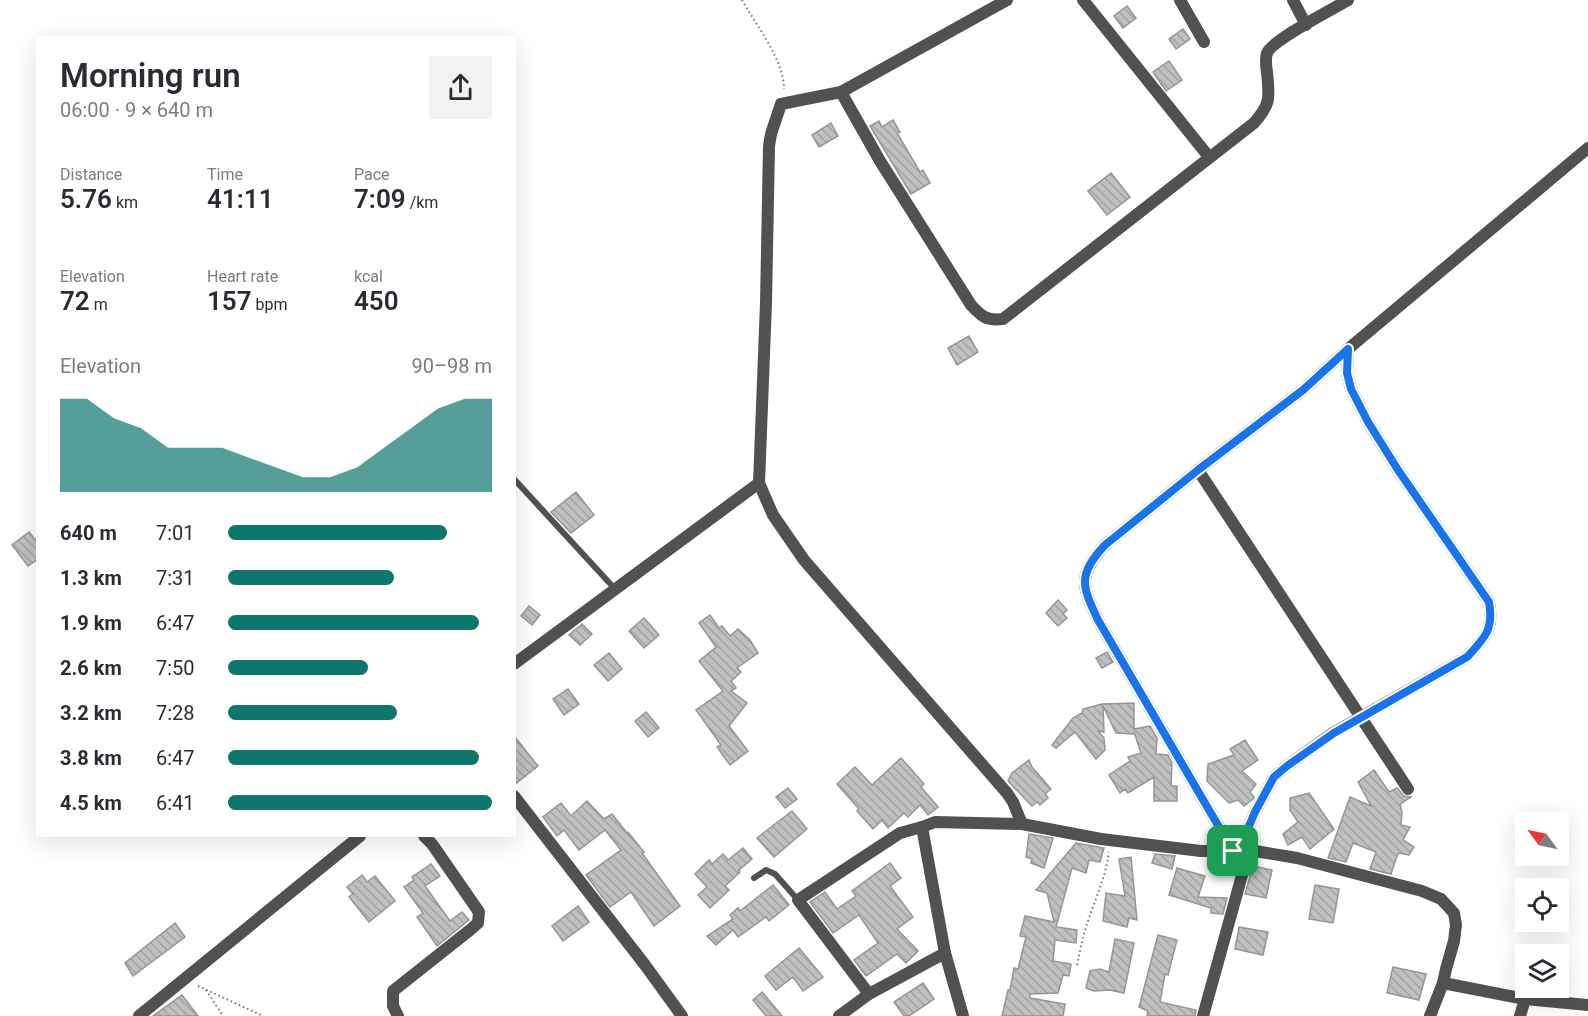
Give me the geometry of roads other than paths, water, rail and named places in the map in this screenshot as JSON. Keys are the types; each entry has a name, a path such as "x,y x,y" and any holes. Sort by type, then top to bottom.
{"street":[{"path":"1007,0 841,92 781,104 769,146 759,483 773,515 804,560 1007,794 1022,824"},
{"path":"1083,0 1209,157"},
{"path":"1180,0 1204,42"},
{"path":"1293,0 1306,25"},
{"path":"841,92 880,160 971,305 980,315 991,320 1003,319 1254,123 1268,104 1267,53 1272,47 1348,0"},
{"path":"1233,851 1098,620 1086,595 1084,582 1086,571 1094,557 1105,545 1303,390 1348,349 1588,148"},
{"path":"1203,1016 1249,850 1246,833 1274,777 1334,733 1467,657 1481,643 1489,630 1492,615 1489,602 1398,470 1368,422 1351,389 1347,373 1348,349"},
{"path":"1198,470 1408,789"},
{"path":"516,663 759,483"},
{"path":"516,799 682,1016"},
{"path":"869,994 798,900 900,833 935,822 1022,824 1111,840 1201,851 1249,850 1297,858 1422,891 1441,899 1454,913 1456,925 1443,983 1430,1016"},
{"path":"922,827 945,953 963,1016"},
{"path":"139,1016 359,837"},
{"path":"398,1016 393,1006 393,991 470,930 477,923 479,912 425,837"},
{"path":"839,1016 869,994 945,953"},
{"path":"1443,983 1525,999 1588,1005"},
{"path":"1520,1016 1525,999"}],"lane":[{"path":"516,481 616,589"},
{"path":"754,878 766,870 775,874 798,900"}]}
